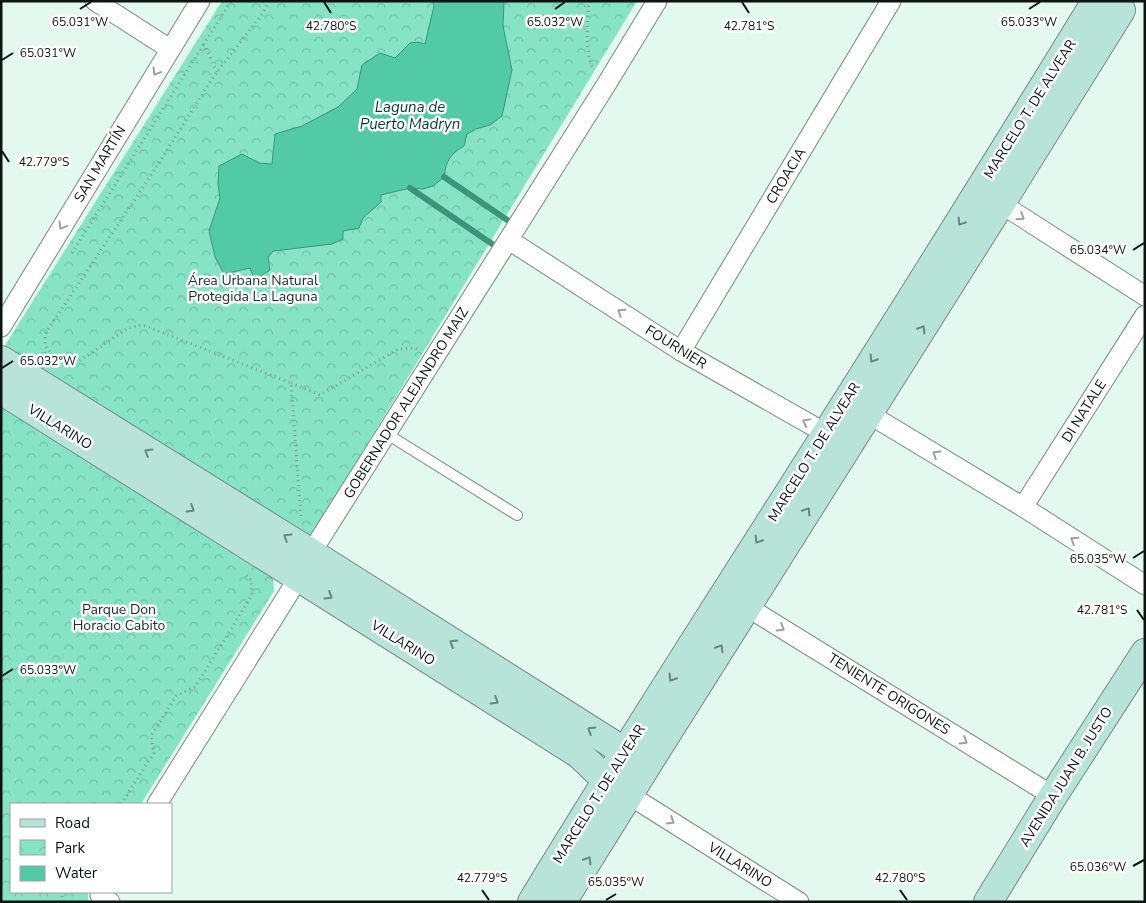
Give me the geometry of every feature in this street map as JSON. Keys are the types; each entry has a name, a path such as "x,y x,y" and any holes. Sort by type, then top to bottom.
{"street":[{"path":"95,1 170,49"},
{"name":"SAN MARTÍN","path":"1,326 200,1"},
{"name":"GOBERNADOR ALEJANDRO MAIZ","path":"158,803 299,577 307,550 387,434 657,1"},
{"name":"CROACIA","path":"681,351 891,1"},
{"name":"MARCELO T. DE ALVEAR","path":"532,902 606,780 636,758 1114,4"},
{"path":"991,197 1145,296"},
{"name":"FOURNIER","path":"509,240 681,351 837,440"},
{"name":"DI NATALE","path":"1023,508 1145,315"},
{"name":"VILLARINO","path":"1,360 307,550 636,758"},
{"name":"VILLARINO","path":"1,390 579,754 606,780 799,902"},
{"path":"858,407 1145,585"},
{"name":"TENIENTE ORIGONES","path":"736,600 1053,796"},
{"name":"AVENIDA JUAN B. JUSTO","path":"988,902 1053,796 1145,653"},
{"name":"MARCELO T. DE ALVEAR","path":"562,902 629,795 636,758"}],"lane":[{"path":"387,434 517,515"}],"path":[{"path":"68,259 231,1"},
{"path":"269,1 263,13 217,72 46,334 46,346 54,356 67,363 78,362 128,328 143,325 320,395 398,349 415,348 434,359"},
{"path":"589,1 587,27 590,62 595,77 606,85"},
{"path":"204,44 217,72"},
{"path":"593,72 598,64"},
{"path":"290,383 307,550"},
{"path":"122,803 154,753 151,736 176,696 195,687 252,595 251,580 242,572"}],"green space":[{"name":"Área Urbana Natural Protegida La Laguna","path":"222,1 637,1 310,538 4,347"},
{"name":"Parque Don Horacio Cabito","path":"1,406 265,569 273,578 274,591 142,803 10,803 10,893 88,893 90,902 1,902"}],"water":[{"name":"Laguna de Puerto Madryn","path":"433,1 504,1 503,26 512,70 502,116 490,125 467,134 464,146 450,158 444,177 433,186 423,189 410,188 381,195 381,202 363,218 359,228 343,231 343,239 332,244 273,251 268,258 270,270 261,276 254,278 250,268 224,274 215,257 209,231 220,198 218,184 219,166 242,154 259,163 272,164 275,134 302,126 338,107 357,89 362,65 380,53 395,58 410,43 418,42 425,44 434,6"}],"waterway":[{"path":"444,177 516,226"},
{"path":"410,188 501,250"}]}
